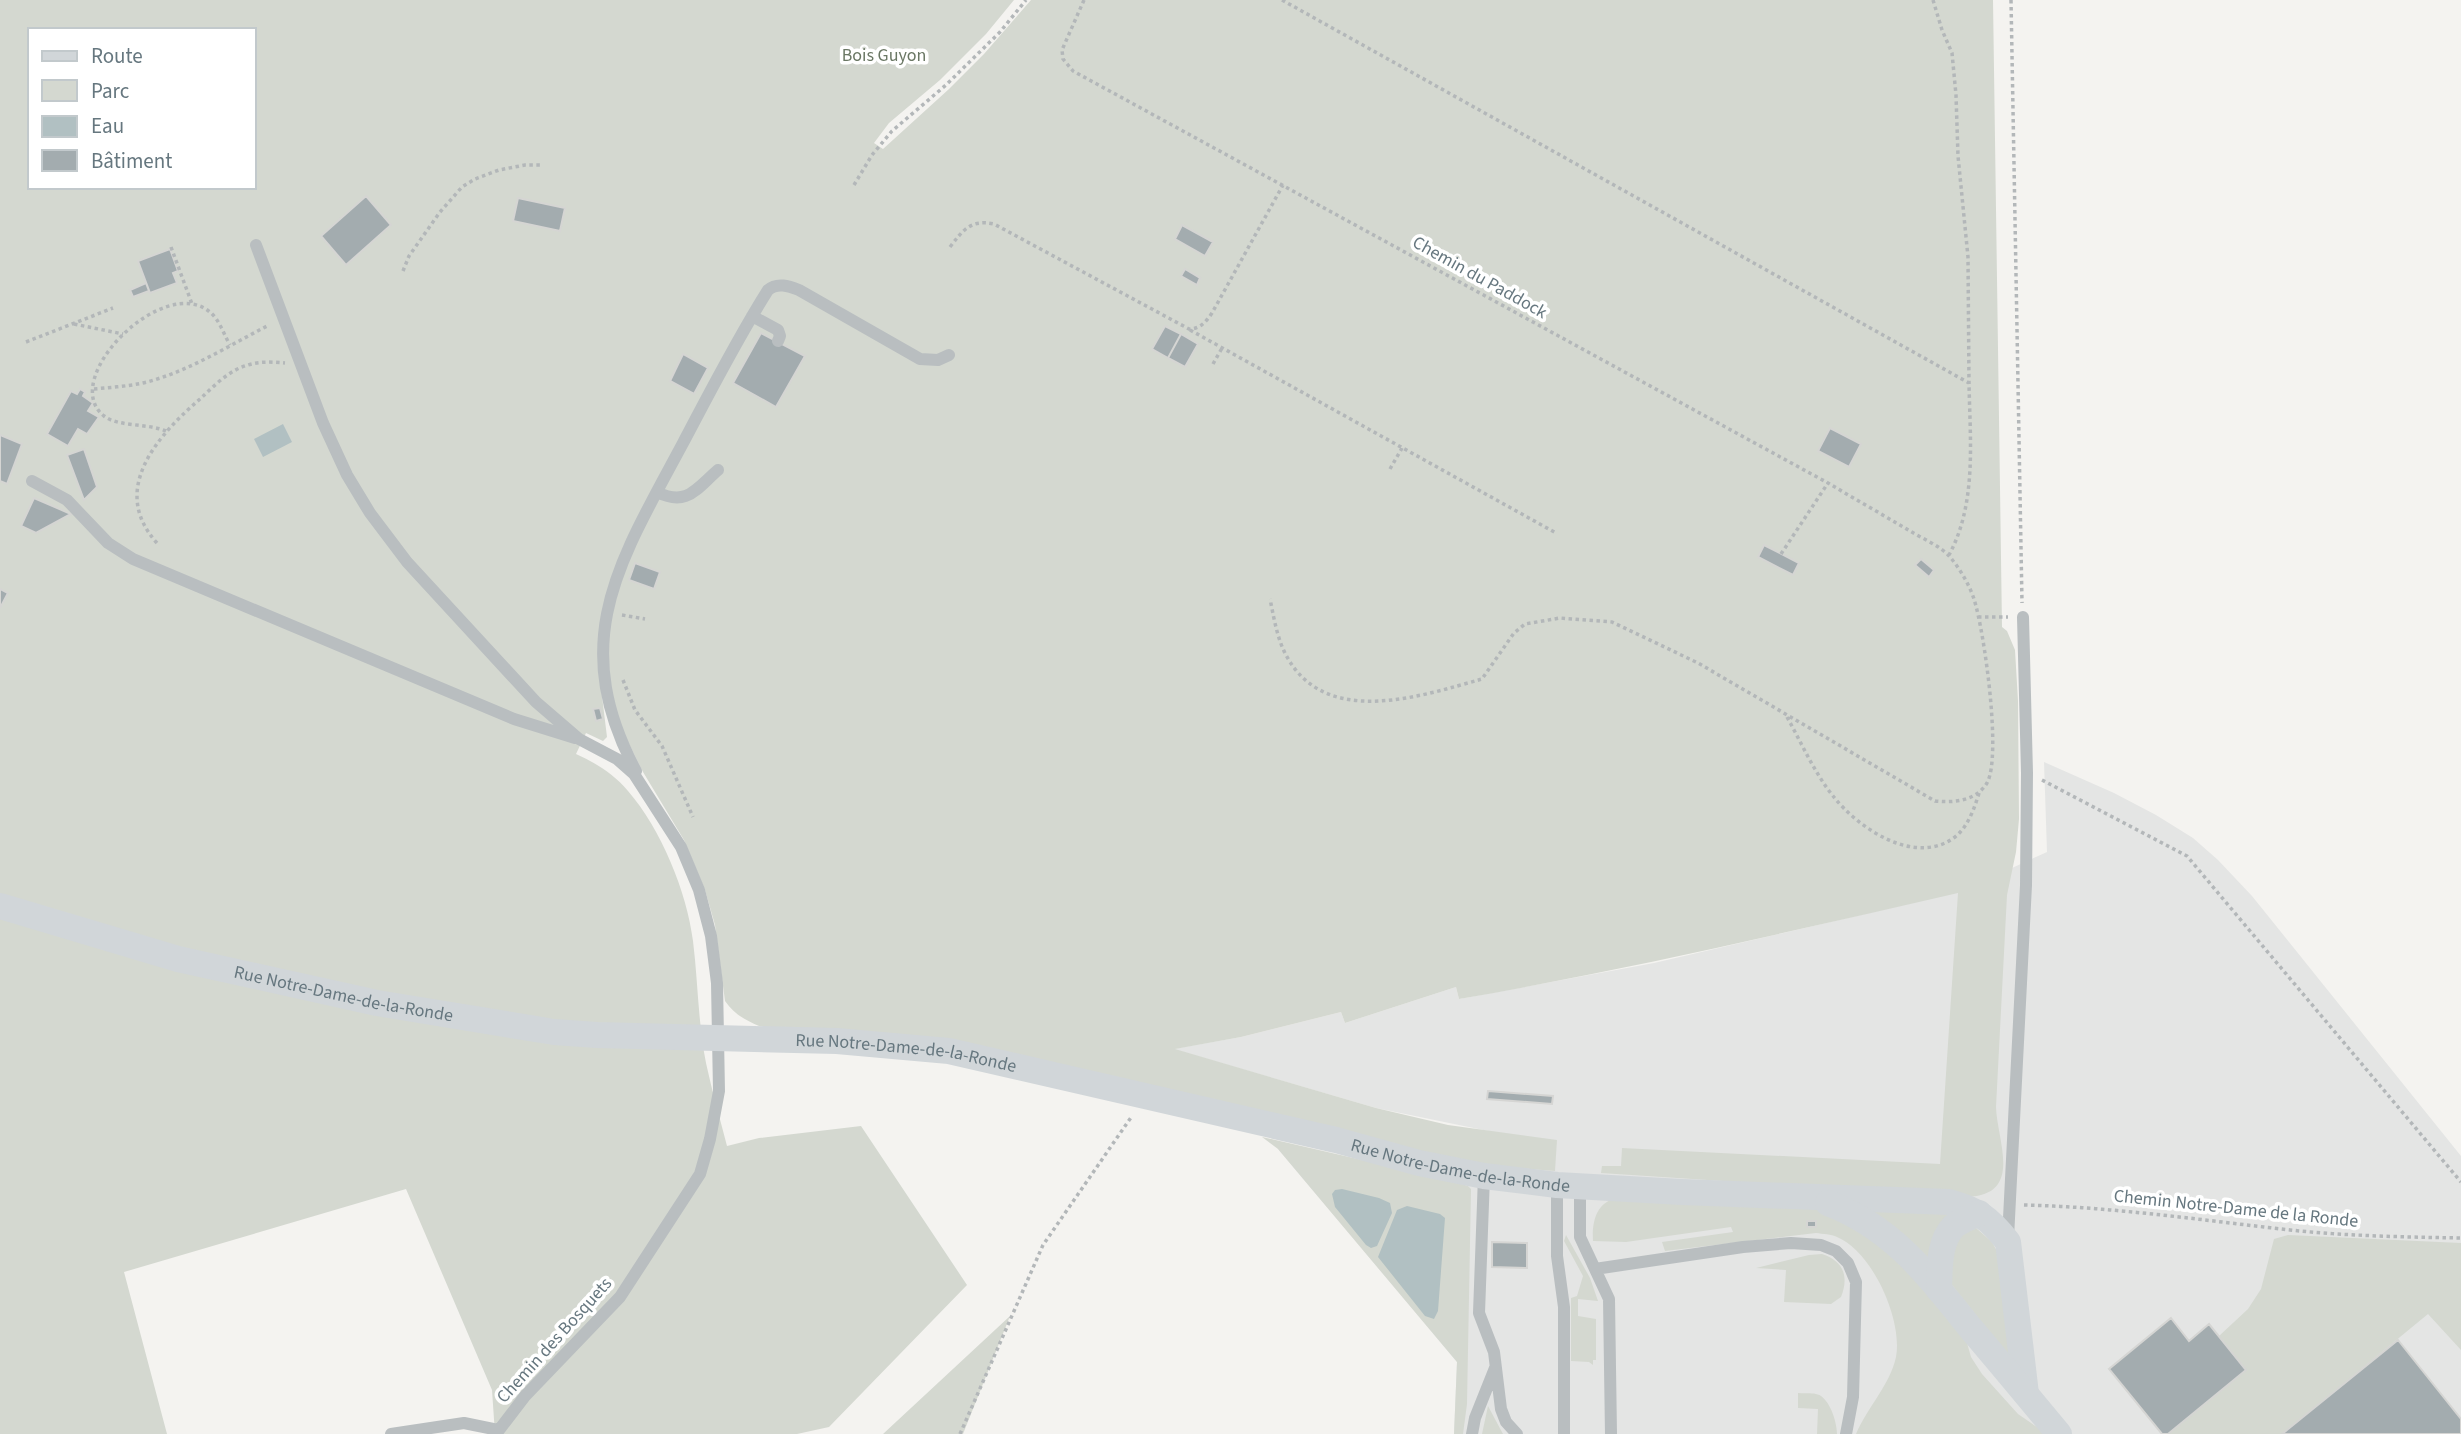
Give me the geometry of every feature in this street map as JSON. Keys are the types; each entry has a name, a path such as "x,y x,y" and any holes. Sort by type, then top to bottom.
{"main road":[{"name":"Rue Notre-Dame-de-la-Ronde","path":"0,906 178,959 377,1003 554,1032 837,1041 949,1051 1336,1140 1419,1163 1484,1176 1569,1185 1949,1202 1979,1213 1992,1222 2007,1242"},
{"name":"Rue Notre-Dame-de-la-Ronde","path":"1814,1197 1870,1223 1899,1245 2059,1434"},
{"path":"1939,1290 1945,1239 1955,1226 1979,1213"},
{"path":"2007,1242 2026,1394"}],"street":[{"path":"256,245 323,423 347,475 388,538 536,702 579,739 627,767 646,790"},
{"path":"646,790 617,732 608,706 601,650 608,602 616,575 657,492 751,316 770,287 786,286 799,290 920,359 932,361 949,355"},
{"path":"751,316 778,330 778,341"},
{"path":"657,492 674,499 683,498 718,470"},
{"path":"32,481 67,500 108,543 133,559 514,719 579,739"},
{"path":"2007,1242 2026,885 2027,773 2023,617"},
{"name":"Chemin des Bosquets","path":"497,1432 525,1396 620,1297 701,1174 719,1091 715,961 706,912 681,847 646,790"},
{"path":"1484,1176 1479,1313 1496,1365 1501,1409 1506,1422 1517,1434"},
{"path":"1569,1185 1580,1237 1606,1289 1610,1309 1611,1434"},
{"path":"1564,1434 1564,1307 1557,1256 1569,1185"},
{"path":"1595,1269 1743,1247 1791,1243 1821,1245 1836,1251 1848,1263 1856,1282 1853,1396 1846,1434"},
{"path":"1472,1434 1496,1365"},
{"path":"391,1434 464,1423 497,1432"}],"path":[{"path":"854,185 872,155 892,131 946,85 1000,32 1026,0"},
{"name":"Chemin du Paddock","path":"1084,0 1062,50 1068,67 1828,483 1949,555"},
{"path":"1282,0 1969,383"},
{"path":"1270,598 1275,624 1288,658 1312,684 1339,698 1354,701 1399,700 1482,679 1514,633 1525,624 1541,620 1581,618 1612,622 1636,631 1698,663 1935,801 1952,803 1973,796 1981,789 1986,784 1993,766 1987,674 1974,597 1963,574 1949,555 1961,527 1969,494 1968,257 1952,53 1933,0"},
{"path":"1978,617 2023,617 2011,0"},
{"path":"403,271 409,256 462,187 499,170 540,165"},
{"path":"1189,329 1199,328 1212,313 1283,185"},
{"path":"950,247 968,225 980,222 994,224 1556,533"},
{"path":"171,247 193,305"},
{"path":"166,431 149,425 110,419 96,406 93,389 102,362 123,334 157,310 174,304 193,305 211,313 230,345"},
{"path":"26,342 113,308"},
{"path":"93,389 122,387 156,379 283,317"},
{"path":"72,324 123,334"},
{"path":"1213,364 1222,348"},
{"path":"157,542 147,532 138,512 137,487 145,462 166,431 216,385 241,367 267,362 301,365"},
{"path":"1390,469 1402,448"},
{"path":"1781,554 1828,483"},
{"path":"601,650 616,665 635,710 662,746 693,817"},
{"path":"1786,715 1815,772 1833,796 1854,818 1896,843 1931,846 1955,837 1973,811 1981,789"},
{"path":"2027,773 2187,856 2461,1182"},
{"path":"960,1434 1043,1245 1145,1097"},
{"name":"Chemin Notre-Dame de la Ronde","path":"2009,1204 2102,1208 2351,1235 2461,1238"}],"shaded area":[{"path":"2044,762 2156,815 2193,838 2218,860 2252,896 2461,1156 2461,1434 1454,1434 1457,1362 1278,1149 1460,1191 1498,1133 1376,1108 1173,1049 1241,1037 1341,1012 1345,1023 1456,987 1459,999 1654,963 1959,892 2047,852"}],"green space":[{"name":"Bois Guyon","path":"0,0 1014,0 986,34 940,80 889,123 874,143 883,149 984,54 1031,0 1993,0 2002,627 2007,631 2015,650 2019,819 2016,852 2007,895 1996,1107 2003,1164 1996,1187 1985,1194 1967,1197 1601,1173 1602,1166 1621,1166 1622,1148 1940,1164 1958,893 1584,976 1459,999 1456,987 1345,1023 1341,1012 1241,1037 1175,1049 1376,1108 1448,1125 1557,1140 1555,1171 1492,1166 759,1026 740,1016 725,1001 715,925 705,890 684,840 643,772 601,688 607,737 603,741 586,733 576,754 617,779 628,791 651,824 671,862 690,922 701,1033 727,1146 759,1138 861,1126 967,1285 829,1427 797,1434 495,1434 492,1390 406,1189 124,1272 167,1434 0,1434"},
{"path":"1262,1137 1449,1180 1471,1189 1467,1404 1463,1434 1454,1434 1457,1362 1278,1149"},
{"path":"1611,1200 1816,1209 1878,1236 1965,1336 1971,1357 1982,1374 2018,1414 2047,1434 1856,1434 1889,1377 1896,1357 1897,1342 1895,1325 1883,1289 1862,1257 1850,1245 1835,1236 1816,1233 1665,1251 1662,1242 1733,1232 1731,1227 1626,1242 1593,1241 1598,1211"},
{"path":"1864,1206 1948,1214 1931,1261"},
{"path":"1976,1228 1992,1242 1998,1253 2010,1358 1952,1285 1949,1268 1959,1236"},
{"path":"1566,1235 1590,1278 1598,1301 1578,1299 1578,1316 1596,1319 1596,1360 1593,1360 1593,1365 1589,1362 1571,1361 1571,1298 1577,1296 1583,1276 1564,1241"},
{"path":"2288,1235 2461,1243 2461,1350 2428,1314 2282,1434 2168,1434 2246,1370 2219,1336 2248,1309 2261,1289 2274,1239"},
{"path":"1822,1254 1840,1265 1844,1276 1841,1297 1831,1304 1784,1302 1786,1270 1756,1268 1809,1255"},
{"path":"1010,1316 963,1434 883,1434"},
{"path":"1798,1393 1816,1394 1825,1399 1833,1414 1837,1434 1817,1434 1818,1409 1798,1408"},
{"path":"1488,1406 1503,1434 1482,1434"}],"water":[{"path":"283,424 292,442 263,457 254,439"},
{"path":"1342,1189 1390,1203 1392,1213 1377,1246 1371,1248 1366,1245 1335,1207 1332,1194 1335,1190"},
{"path":"1407,1206 1440,1214 1445,1218 1438,1311 1434,1319 1425,1316 1378,1257 1397,1210"}],"building":[{"path":"366,196 391,225 346,265 321,236"},
{"path":"518,198 565,208 560,231 513,221"},
{"path":"1182,225 1213,242 1205,256 1175,239"},
{"path":"170,249 178,271 173,273 177,283 150,293 138,261"},
{"path":"1185,269 1200,278 1197,285 1181,276"},
{"path":"146,283 149,291 133,297 130,290"},
{"path":"1165,326 1181,334 1168,358 1152,349"},
{"path":"761,333 805,356 776,407 733,383"},
{"path":"1181,334 1198,344 1185,367 1168,358"},
{"path":"683,354 708,368 694,394 670,381"},
{"path":"80,389 85,392 83,396 93,403 88,411 99,417 87,434 78,429 68,446 47,434 71,391 77,394"},
{"path":"1830,428 1861,444 1849,467 1818,451"},
{"path":"0,435 22,444 7,484 0,481"},
{"path":"84,449 97,487 84,500 67,455"},
{"path":"34,498 71,514 36,533 21,526"},
{"path":"1764,545 1799,563 1793,575 1758,557"},
{"path":"1921,559 1934,570 1929,577 1915,565"},
{"path":"635,563 660,572 654,589 629,580"},
{"path":"0,589 8,593 0,608"},
{"path":"600,708 603,719 596,721 593,709"},
{"path":"1488,1091 1553,1096 1552,1104 1487,1099"},
{"path":"1807,1221 1816,1221 1816,1227 1807,1227"},
{"path":"1492,1242 1527,1243 1527,1268 1492,1267"},
{"path":"2171,1318 2189,1341 2209,1324 2246,1370 2168,1434 2162,1434 2109,1369"},
{"path":"2398,1340 2461,1419 2461,1434 2282,1434"}]}
